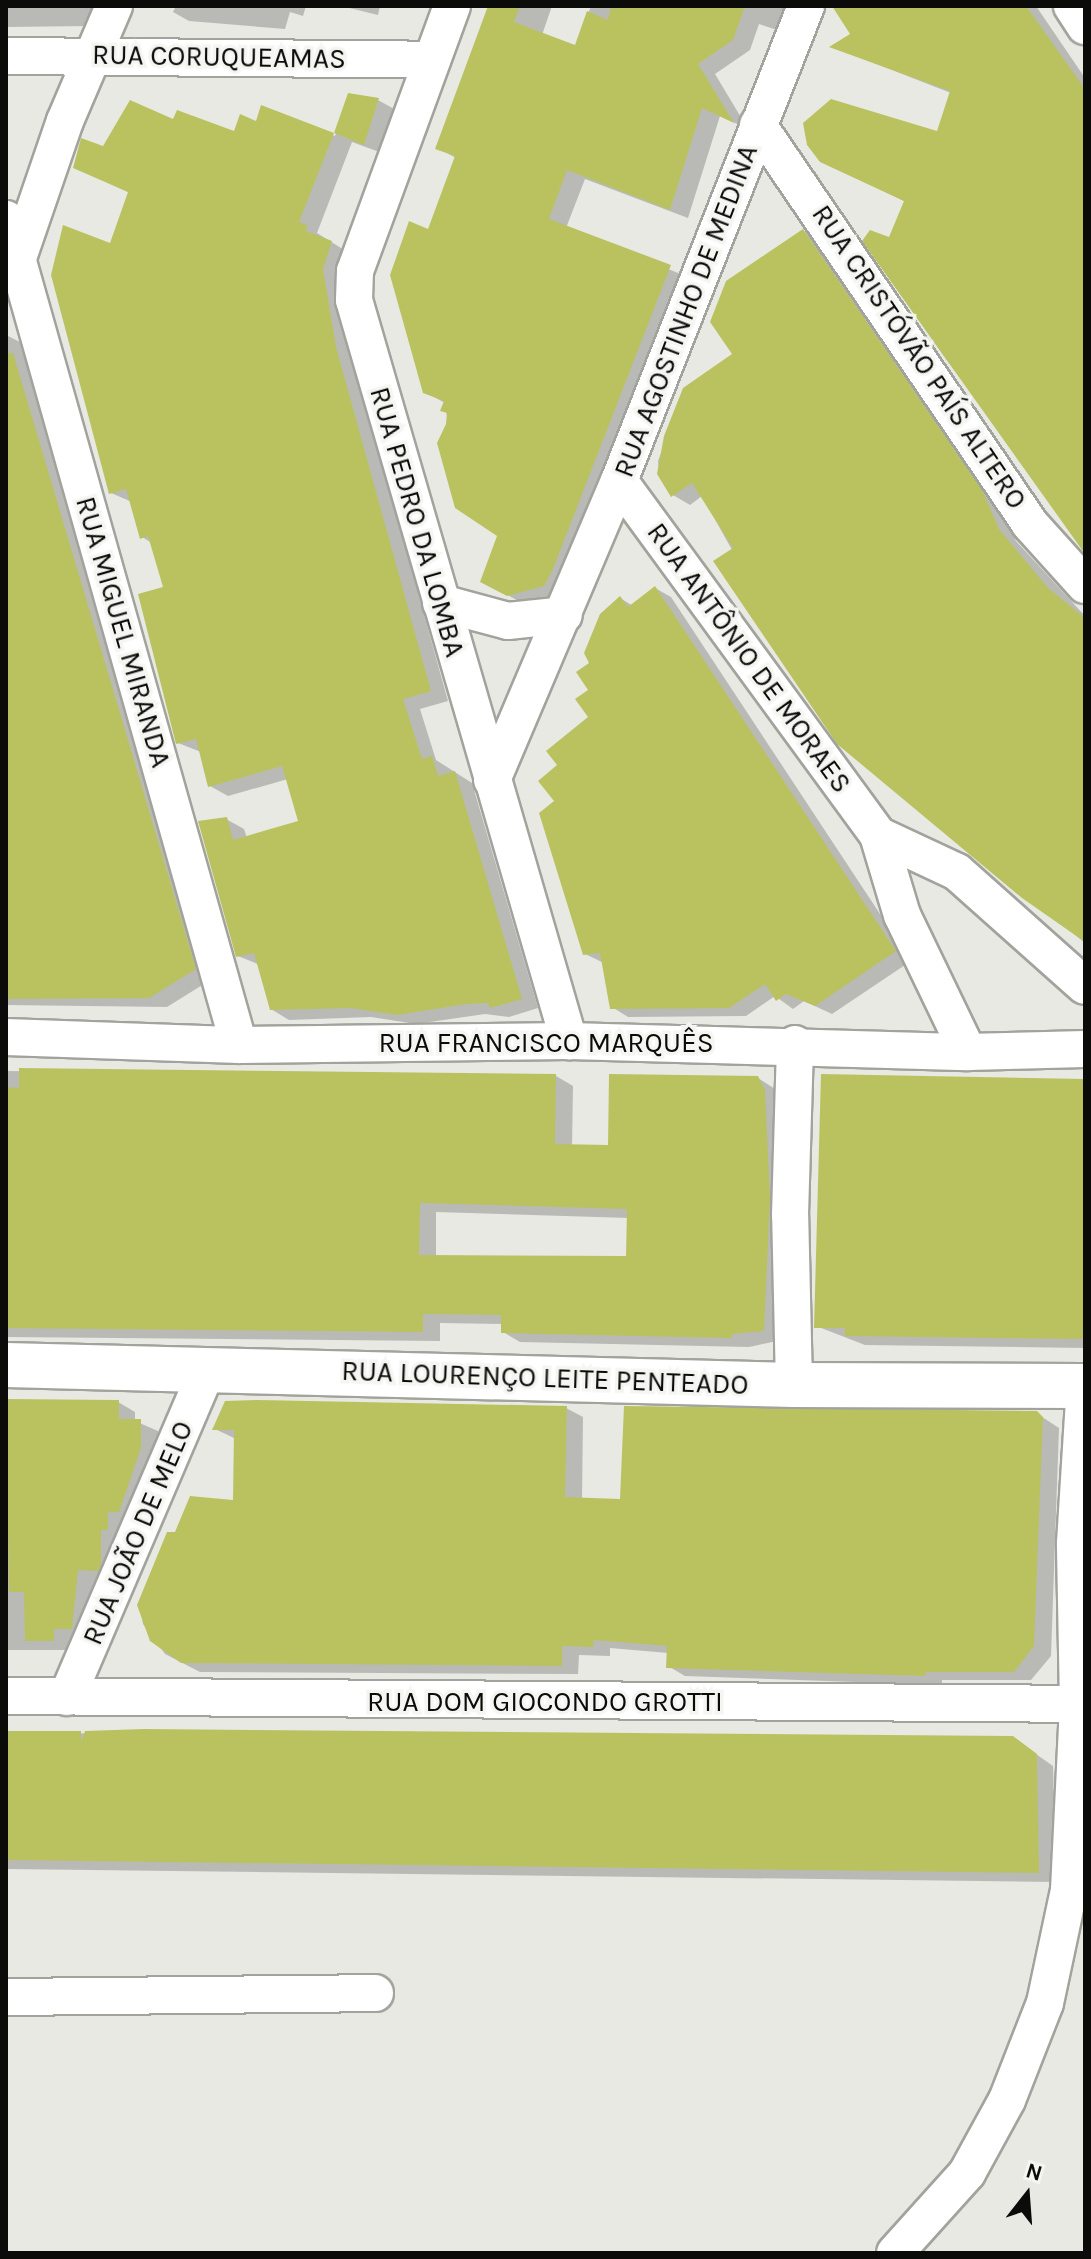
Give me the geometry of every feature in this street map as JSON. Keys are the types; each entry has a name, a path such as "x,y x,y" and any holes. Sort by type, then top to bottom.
{"main road":[{"name":"RUA LOURENÇO LEITE PENTEADO","path":"6,1365 794,1385 1085,1386"}],"street":[{"path":"18,258 65,121 114,6"},
{"name":"RUA PEDRO DA LOMBA","path":"452,6 355,271 354,300 569,1041"},
{"name":"RUA AGOSTINHO DE MEDINA","path":"492,780 619,481 806,6"},
{"path":"1072,6 1085,26"},
{"name":"RUA CORUQUEAMAS","path":"6,56 432,60"},
{"name":"RUA CRISTÓVÃO PAÍS ALTERO","path":"758,125 1030,524 1085,585"},
{"name":"RUA MIGUEL MIRANDA","path":"6,219 239,1045"},
{"name":"RUA ANTÔNIO DE MORAES","path":"619,481 878,835 902,915 968,1052"},
{"path":"441,603 508,621 564,615"},
{"name":"RUA ANTÔNIO DE MORAES","path":"878,835 957,872 1085,986"},
{"name":"RUA FRANCISCO MARQUÊS","path":"6,1037 239,1045 569,1041 795,1044 968,1052 1085,1049"},
{"path":"794,1385 790,1215 795,1044"},
{"name":"RUA JOÃO DE MELO","path":"67,1697 208,1368"},
{"path":"895,2253 967,2173 1007,2100 1045,2003 1069,1890 1081,1704 1075,1543 1085,1386"},
{"name":"RUA DOM GIOCONDO GROTTI","path":"6,1696 1081,1704"},
{"path":"6,1997 375,1993"}],"building":[{"path":"488,6 520,6 514,22 575,45 587,11 608,20 611,6 745,6 733,40 698,64 734,123 702,108 670,210 567,170 549,219 671,265 553,569 544,586 507,596 480,582 497,536 455,508 437,443 446,424 447,413 440,411 444,401 423,393 390,275 409,221 428,229 455,156 435,149"},
{"path":"832,6 1026,6 1085,89 1085,554 862,241 870,230 889,237 904,201 820,162 807,145 803,123 831,99 937,131 950,91 829,47 850,34"},
{"path":"348,93 379,98 364,145 334,133"},
{"path":"130,100 173,119 177,110 234,131 240,114 256,121 261,105 334,133 299,222 307,225 306,231 332,241 323,269 336,347 431,691 403,699 422,759 432,756 438,776 455,771 522,999 490,1008 488,1003 466,1004 397,1015 351,1008 270,1010 254,953 236,957 198,821 227,817 233,840 298,821 282,766 208,787 196,739 176,744 138,594 163,587 148,536 140,539 126,489 109,494 51,275 63,225 110,243 128,192 73,168 81,138 103,146"},
{"path":"803,229 983,492 999,529 1048,588 1085,618 1085,942 1022,898 837,744 713,561 733,548 692,483 671,497 657,474 664,436 683,388 732,354 710,322 726,281"},
{"path":"13,353 196,969 149,998 6,999 6,354"},
{"path":"655,586 896,951 815,1006 786,994 776,1001 765,984 729,1008 610,1009 600,953 583,955 539,813 554,801 538,781 557,765 546,751 588,717 575,699 588,690 576,672 589,663 584,653 600,614 620,596 628,607"},
{"path":"19,1068 556,1074 555,1144 608,1145 609,1074 758,1076 765,1090 770,1198 764,1331 732,1334 732,1338 501,1333 501,1315 423,1314 423,1332 6,1328 6,1087 19,1088","holes":["420,1203 627,1209 626,1256 419,1255"]},
{"path":"821,1074 1085,1079 1085,1339 845,1336 845,1328 814,1328"},
{"path":"6,1399 119,1400 119,1419 141,1419 141,1448 119,1512 108,1512 108,1530 101,1530 101,1564 98,1571 78,1570 72,1629 54,1629 54,1641 25,1641 24,1592 9,1592"},
{"path":"225,1401 567,1406 565,1497 620,1499 624,1406 1037,1411 1043,1417 1034,1646 1014,1672 926,1672 925,1676 666,1668 667,1646 594,1640 593,1647 562,1646 562,1666 181,1663 150,1641 137,1605 167,1532 175,1532 190,1496 233,1500 234,1430 212,1430"},
{"path":"6,1731 81,1731 81,1742 85,1731 1013,1736 1037,1754 1039,1873 6,1860"}]}
